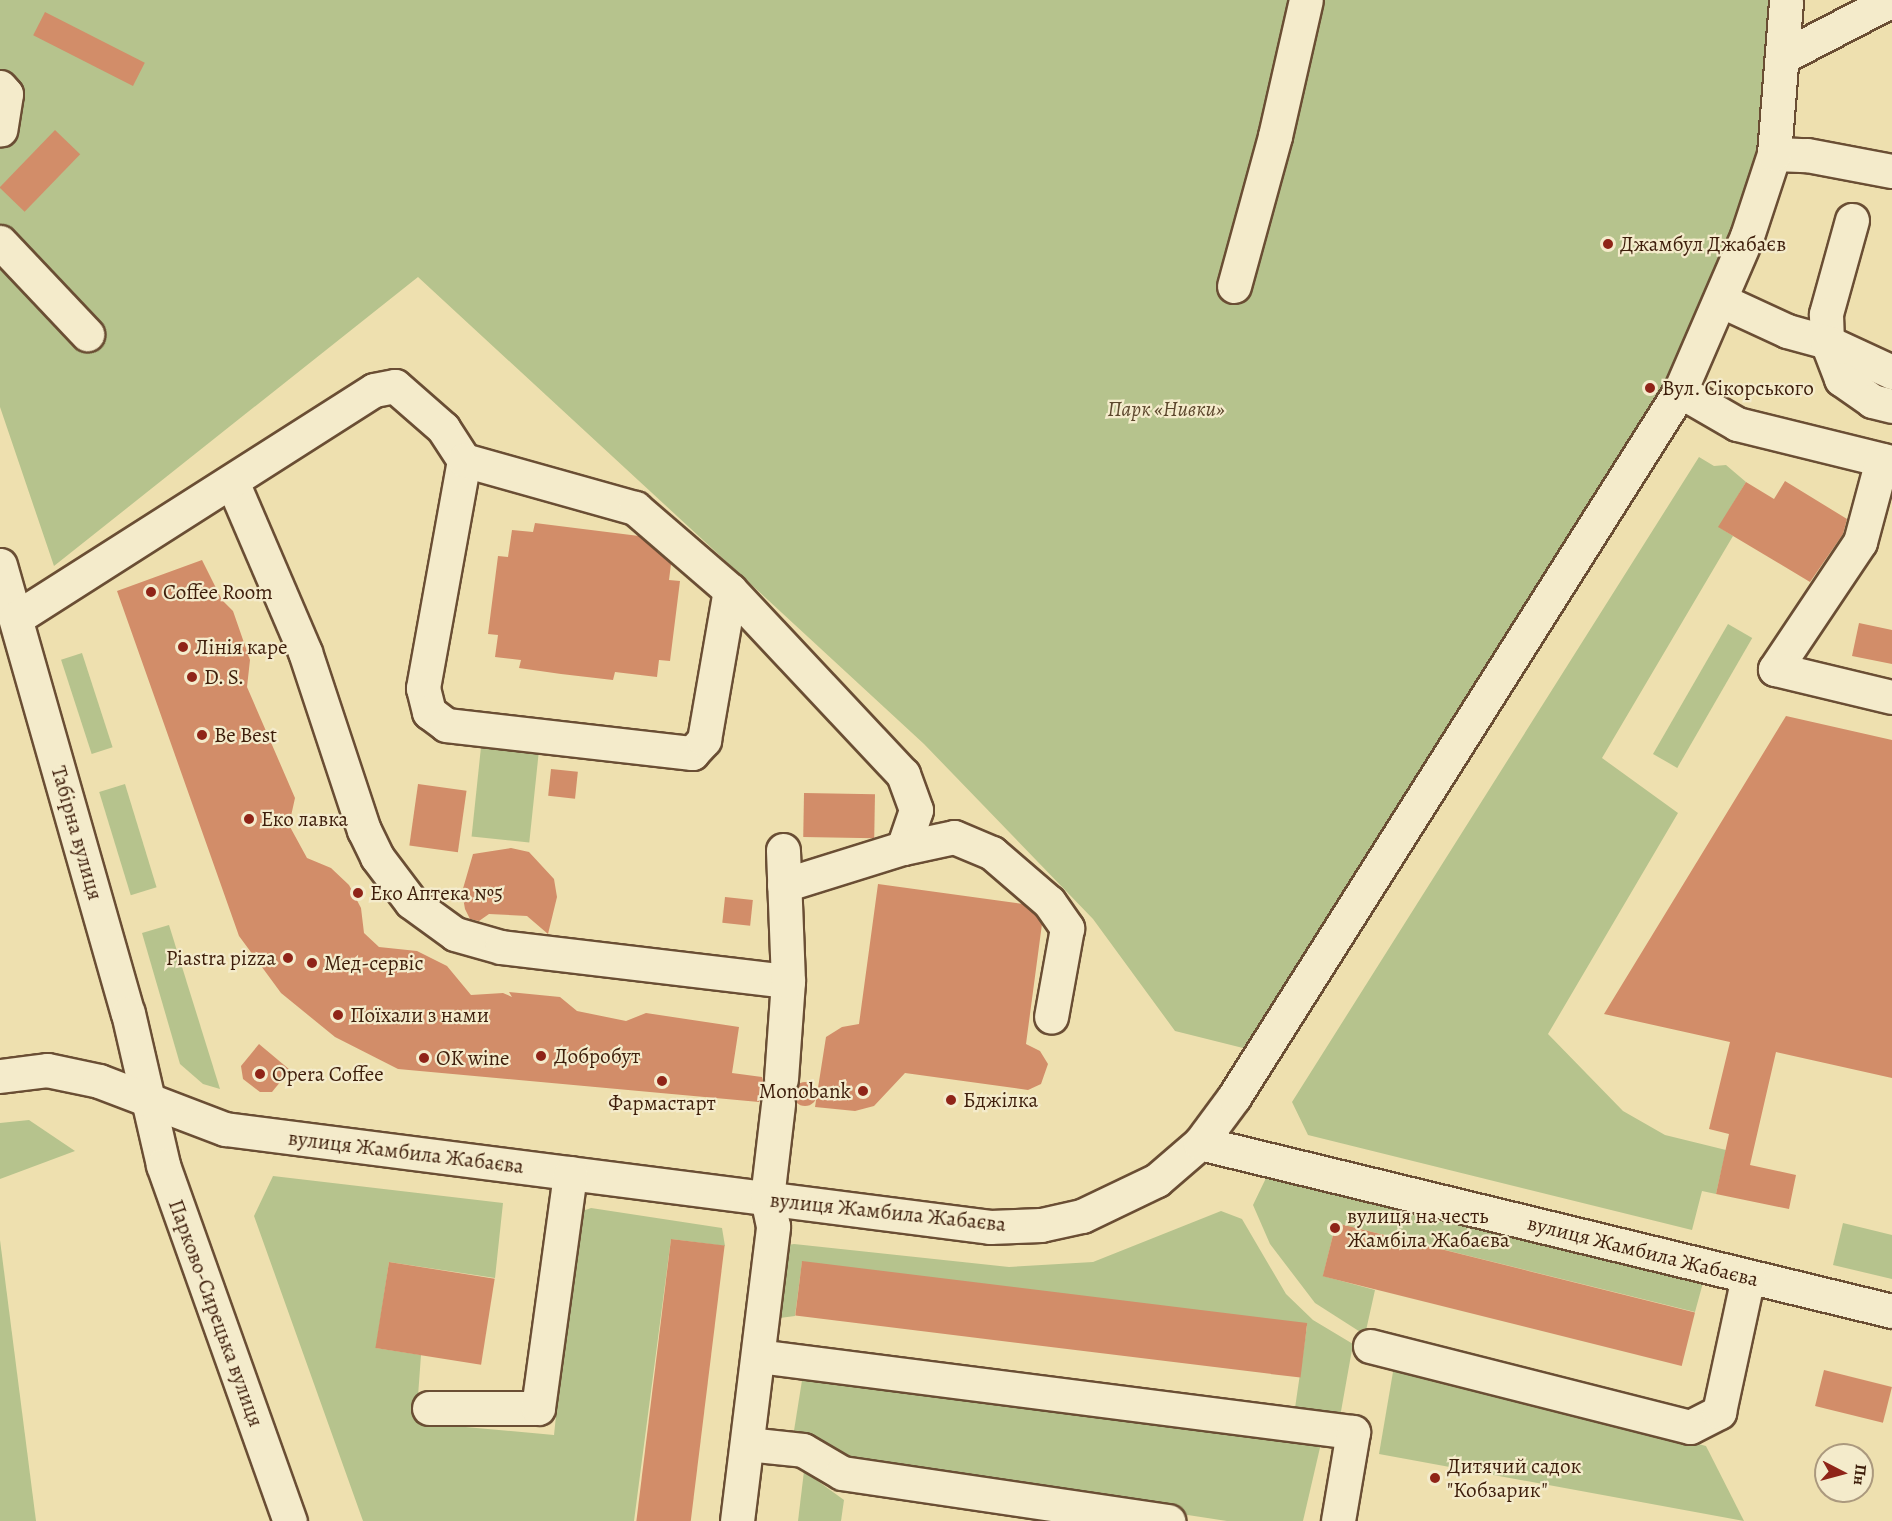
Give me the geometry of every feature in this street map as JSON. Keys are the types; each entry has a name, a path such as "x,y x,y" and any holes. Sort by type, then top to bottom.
{"street":[{"path":"1234,286 1275,136 1306,0"},
{"path":"1200,1143 1234,1097 1680,391 1720,300 1774,154 1784,56 1786,0"},
{"path":"1784,56 1892,0"},
{"path":"0,87 6,94 0,130"},
{"path":"1774,154 1807,155 1892,171"},
{"path":"1852,220 1826,314 1827,342 1841,379 1872,401 1892,406"},
{"path":"0,242 87,334"},
{"path":"1720,300 1787,331 1827,342 1892,372"},
{"path":"16,618 119,549 233,484 388,385 408,392 443,428 464,460 635,508 730,590 903,774 916,810 903,848"},
{"path":"1680,391 1737,424 1887,461 1860,542 1775,669 1892,697"},
{"path":"464,460 423,688 429,712 446,724 692,753 704,740 730,590"},
{"path":"233,484 305,652 364,830 377,857 411,902 455,934 501,947 788,981"},
{"name":"Табірна вулиця","path":"0,565 128,1013 148,1103"},
{"path":"784,885 903,848 954,837 992,853 1049,902 1067,928 1051,1017"},
{"path":"737,1521 773,1226 767,1198 788,981 783,850"},
{"name":"вулиця Жамбила Жабаєва","path":"0,1076 47,1070 99,1081 148,1103 225,1129 990,1227 1041,1225 1082,1216 1157,1180 1200,1143 1892,1311"},
{"name":"Парково-Сирецька вулиця","path":"148,1103 163,1165 290,1521"},
{"path":"429,1408 538,1408 570,1173"},
{"path":"1370,1346 1690,1427 1719,1412 1748,1277"},
{"path":"758,1356 1353,1432 1338,1521"},
{"path":"747,1444 804,1450 842,1473 1168,1521"}],"green space":[{"name":"Парк «Нивки»","path":"0,0 1771,0 1771,109 1735,225 1676,367 1247,1049 1175,1031 1093,919 924,744 418,277 54,566 0,407"},
{"path":"1699,457 1714,466 1726,465 1746,482 1719,527 1733,536 1602,758 1678,813 1548,1034 1623,1111 1665,1135 1726,1150 1716,1194 1702,1191 1692,1230 1308,1135 1292,1102"},
{"path":"1728,624 1752,638 1677,768 1653,754"},
{"path":"82,653 113,747 92,754 61,660"},
{"path":"481,747 539,753 529,843 472,837"},
{"path":"125,784 157,887 131,895 99,792"},
{"path":"169,925 220,1089 203,1084 180,1064 142,933"},
{"path":"29,1120 75,1151 0,1179 0,1123"},
{"path":"273,1176 503,1203 495,1278 389,1262 376,1348 421,1355 417,1410 432,1424 554,1435 577,1213 591,1208 722,1228 725,1246 671,1239 634,1521 363,1521 254,1216"},
{"path":"1266,1178 1704,1279 1695,1312 1336,1223 1323,1276 1375,1290 1365,1335 1315,1303 1270,1244 1253,1205"},
{"path":"1221,1211 1242,1219 1286,1294 1313,1320 1353,1344 1340,1417 1295,1408 1307,1326 802,1262 795,1316 772,1319 781,1246 794,1244 1009,1267 1093,1262"},
{"path":"1843,1223 1892,1235 1892,1279 1833,1265"},
{"path":"0,1240 36,1521 0,1521"},
{"path":"1394,1366 1706,1446 1744,1521 1379,1454"},
{"path":"803,1374 1322,1439 1303,1521 1227,1521 912,1473 849,1457 793,1437"},
{"path":"804,1471 844,1500 841,1521 798,1521"}],"building":[{"path":"45,12 145,63 133,86 33,35"},
{"path":"55,130 80,154 25,212 0,187"},
{"path":"1785,481 1847,519 1843,534 1810,582 1718,527 1746,482 1774,499"},
{"path":"535,523 639,536 671,564 669,580 680,581 670,661 659,660 657,677 615,672 613,680 561,674 519,668 521,660 495,657 498,635 488,634 498,556 508,557 512,530 533,532"},
{"path":"202,560 222,600 233,611 250,660 247,687 295,798 289,825 307,858 331,868 349,885 361,908 364,933 379,947 417,951 447,966 471,995 503,993 512,997 509,992 560,997 577,1011 626,1021 646,1013 739,1027 732,1073 762,1077 766,1090 759,1102 398,1069 335,1037 281,993 239,936 117,591"},
{"path":"1859,623 1892,630 1892,664 1852,656"},
{"path":"1786,716 1892,740 1892,1078 1776,1052 1750,1165 1796,1175 1789,1209 1716,1194 1729,1134 1709,1129 1730,1042 1604,1014"},
{"path":"551,769 578,772 575,799 548,796"},
{"path":"418,784 467,791 458,852 409,845"},
{"path":"804,793 875,794 874,838 803,837"},
{"path":"511,848 529,852 554,879 557,897 548,934 527,916 489,914 479,921 470,919 465,909 462,892 473,854"},
{"path":"878,884 1023,904 1035,915 1042,924 1026,1044 1040,1051 1048,1064 1041,1084 1028,1090 905,1073 874,1106 855,1111 815,1107 826,1037 842,1027 859,1024"},
{"path":"725,897 753,900 750,926 722,923"},
{"path":"259,1044 290,1070 272,1092 260,1092 243,1079 241,1066"},
{"path":"805,1082 813,1086 817,1094 813,1102 805,1106 797,1102 793,1094 797,1086"},
{"path":"1336,1223 1695,1313 1682,1366 1323,1276"},
{"path":"671,1239 725,1246 691,1521 636,1521"},
{"path":"802,1261 1307,1323 1301,1378 795,1316"},
{"path":"389,1262 495,1279 481,1365 375,1348"},
{"path":"1824,1370 1892,1387 1883,1423 1815,1406"}],"place":[{"name":"Джамбул Джабаєв","path":"1608,244"},
{"name":"Вул. Сікорського","path":"1650,388"},
{"name":"Coffee Room","path":"151,592"},
{"name":"Лінія каре","path":"183,647"},
{"name":"D. S.","path":"192,677"},
{"name":"Be Best","path":"202,735"},
{"name":"Еко лавка","path":"249,819"},
{"name":"Еко Аптека №5","path":"358,893"},
{"name":"Piastra pizza","path":"288,958"},
{"name":"Мед-сервіс","path":"312,963"},
{"name":"Поїхали з нами","path":"338,1015"},
{"name":"Добробут","path":"541,1056"},
{"name":"OK wine","path":"424,1058"},
{"name":"Opera Coffee","path":"260,1074"},
{"name":"Фармастарт","path":"662,1081"},
{"name":"Monobank","path":"863,1091"},
{"name":"Бджілка","path":"951,1100"},
{"name":"вулиця на честь Жамбіла Жабаєва","path":"1335,1228"},
{"name":"Дитячий садок \"Кобзарик\"","path":"1435,1478"}]}
